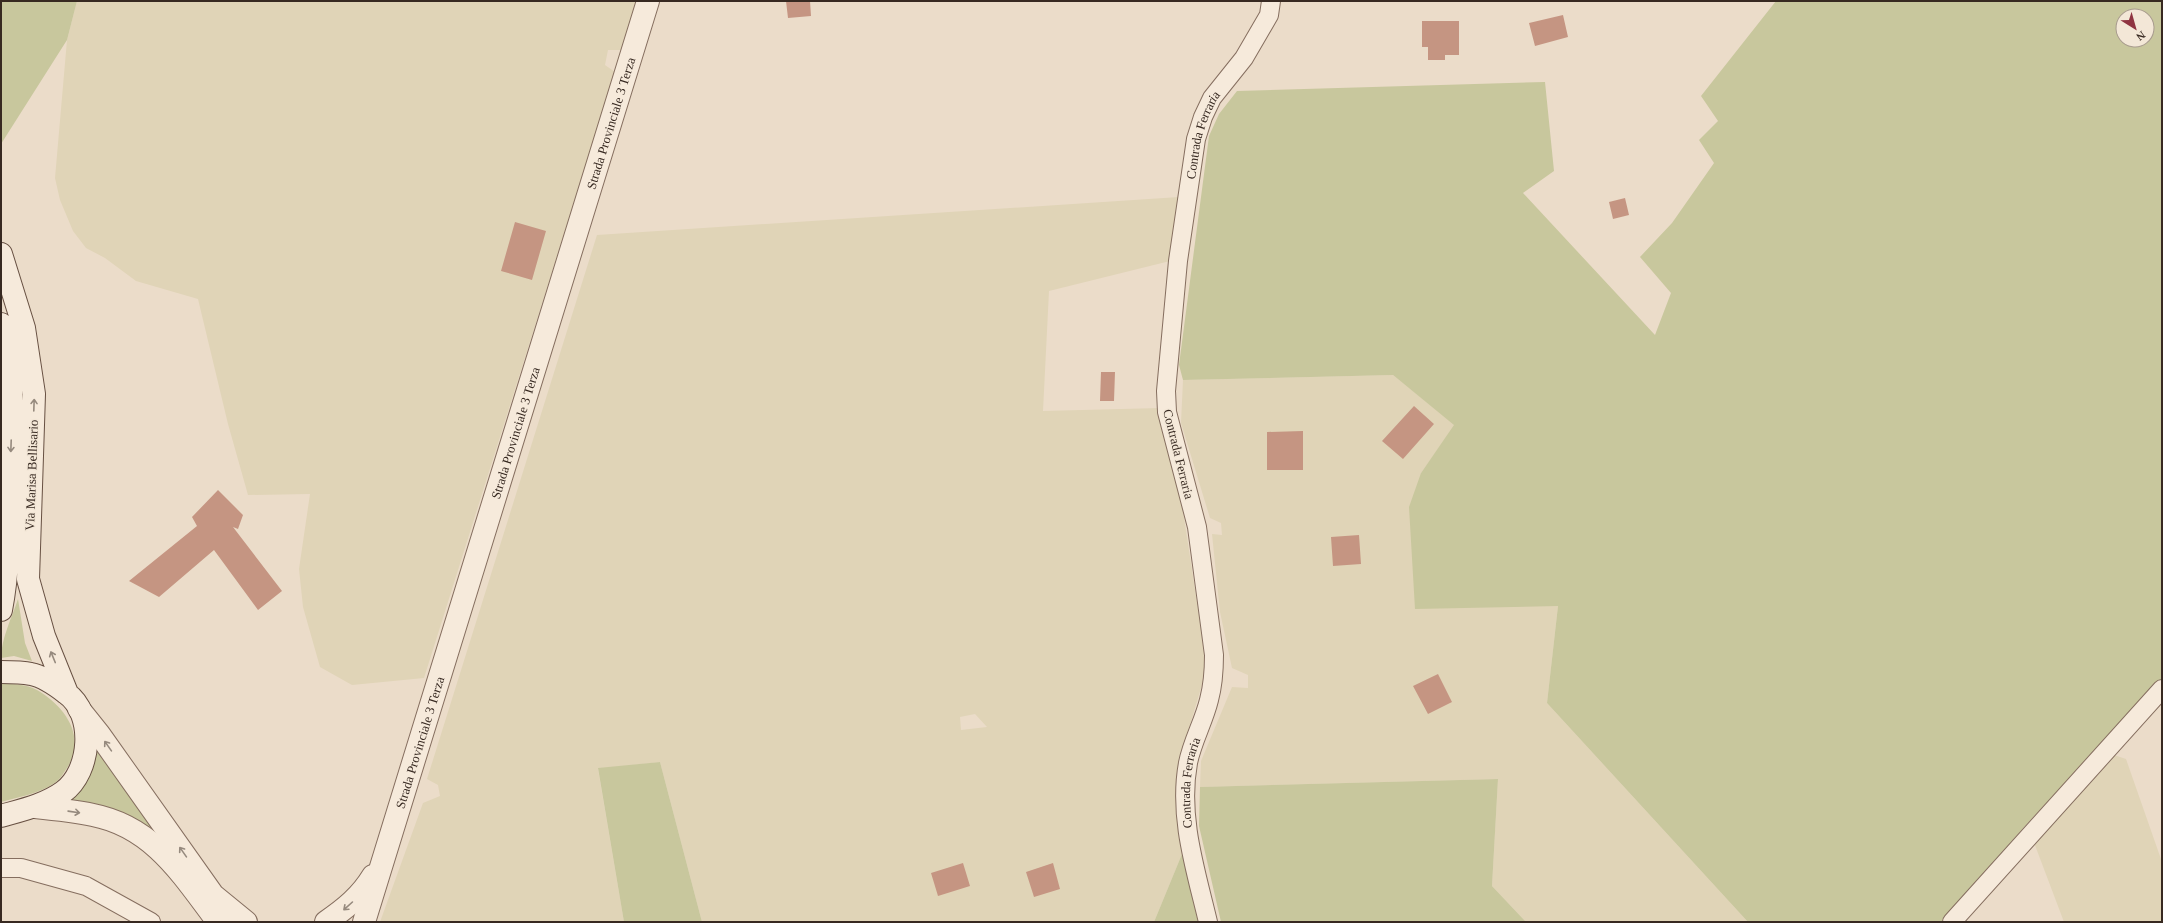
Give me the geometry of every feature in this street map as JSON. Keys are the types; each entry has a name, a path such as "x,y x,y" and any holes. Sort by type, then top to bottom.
{"street":[{"name":"Strada Provinciale 3 Terza","path":"380,865 648,1"},
{"name":"Contrada Ferraria","path":"1208,922 1188,838 1185,788 1188,762 1209,700 1214,676 1214,654 1197,527 1167,412 1166,391 1178,261 1196,139 1203,117 1212,98 1248,53 1268,15 1271,1"},
{"name":"Via Marisa Bellisario","path":"1,254 24,328 34,394 28,579 44,636 73,701"},
{"name":"Via Marisa Bellisario","path":"1,324 5,338 12,404 7,576 1,610"},
{"path":"1,672 32,674 73,701 100,734 213,895 246,922"},
{"path":"1952,922 2162,688"},
{"path":"1,816 35,807 64,792 79,774 87,750 85,727 73,701"},
{"path":"35,807 94,815 118,822 144,836 166,855 218,922"},
{"path":"326,922 346,908 366,888 380,865"},
{"path":"364,922 380,865"},
{"path":"1,868 21,868 86,886 151,922"}],"shaded area":[{"path":"77,1 636,1 622,50 608,50 605,65 615,72 424,678 352,685 320,667 303,607 299,569 310,494 248,495 228,424 198,299 136,281 105,258 86,248 73,231 60,200 55,178 67,40"},
{"path":"1179,197 1170,261 1049,291 1043,411 1160,408 1183,511 1207,668 1181,755 1176,790 1182,854 1154,922 702,922 660,762 598,769 624,922 380,922 423,803 440,796 438,785 427,779 597,235","holes":["975,714 987,727 961,730 960,717"]},
{"path":"1393,375 1455,425 1421,473 1558,606 1547,703 1748,922 1526,922 1492,886 1498,779 1200,787 1201,761 1232,687 1248,688 1248,675 1232,668 1220,612 1212,534 1222,535 1221,523 1210,518 1181,423 1183,380"},
{"path":"2114,755 2126,759 2162,862 2162,922 2064,922 2033,840"}],"green space":[{"path":"1,1 77,1 67,40 1,144"},
{"path":"1776,1 2162,1 2162,680 2153,687 2025,826 1942,922 1748,922 1547,703 1558,606 1415,609 1409,507 1421,473 1454,425 1393,375 1183,380 1179,365 1209,136 1219,114 1237,91 1545,82 1554,171 1523,193 1655,335 1671,293 1640,257 1672,223 1714,163 1699,140 1718,121 1701,96"},
{"path":"18,599 25,643 32,661 14,656 1,658 1,651 5,636"},
{"path":"1,684 24,685 37,690 47,697 64,714 70,723 74,734 75,745 73,756 67,768 55,783 34,793 1,802"},
{"path":"99,747 162,837 120,812 98,805 71,801 88,776"},
{"path":"660,762 702,922 624,922 598,768"},
{"path":"1498,779 1492,886 1526,922 1221,922 1199,826 1200,787"},
{"path":"1182,854 1198,922 1154,922"}],"building":[{"path":"786,1 810,1 811,16 788,18"},
{"path":"1563,15 1568,37 1535,46 1529,23"},
{"path":"1422,21 1459,21 1459,55 1445,55 1445,60 1428,60 1428,47 1422,47"},
{"path":"1625,198 1629,215 1613,219 1609,202"},
{"path":"515,222 546,231 532,280 501,271"},
{"path":"1101,372 1115,372 1114,401 1100,401"},
{"path":"1414,406 1434,424 1403,459 1382,441"},
{"path":"1303,431 1303,470 1267,470 1267,432"},
{"path":"218,490 243,515 238,529 233,527 282,591 258,610 214,550 159,597 129,581 197,526 192,517"},
{"path":"1359,535 1361,564 1333,566 1331,537"},
{"path":"1438,674 1452,702 1428,714 1413,686"},
{"path":"963,863 970,886 938,896 931,873"},
{"path":"1053,863 1060,889 1034,897 1026,872"}]}
